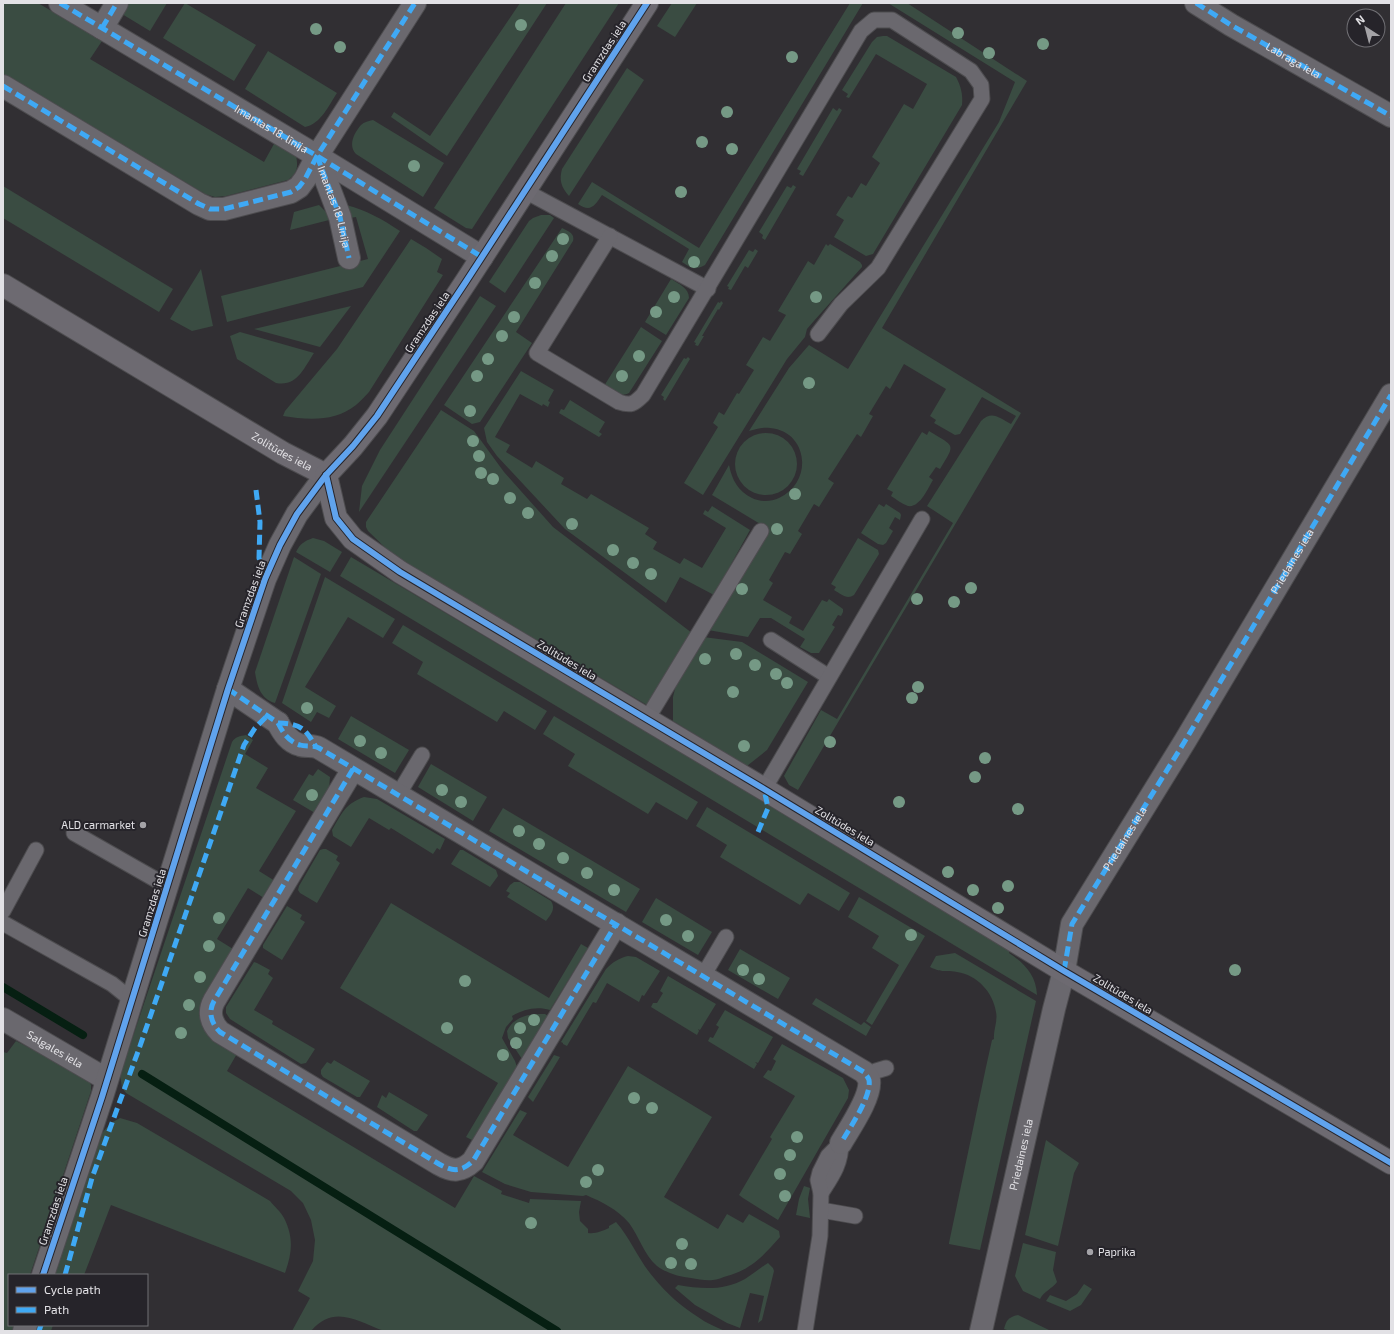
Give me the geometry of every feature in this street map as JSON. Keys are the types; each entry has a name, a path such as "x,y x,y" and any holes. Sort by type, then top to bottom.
{"street":[{"name":"Imantas 18. līnija","path":"60,3 482,256"},
{"path":"102,28 117,3"},
{"path":"3,86 198,204 210,209 224,209 291,192 299,187 317,156 415,3"},
{"name":"Gramzdas iela","path":"43,1274 132,1000 228,689 265,579 280,545 297,514 326,475 376,416 647,3"},
{"name":"Labraga iela","path":"1196,3 1231,25 1391,116"},
{"name":"Imantas 18. Līnija","path":"317,156 340,217 349,258"},
{"name":"Zolitūdes iela","path":"3,285 283,454 326,475 336,518 354,539 400,572 764,789 1064,971 1391,1163"},
{"name":"Priedaines iela","path":"981,1331 1064,971 1072,924 1185,741 1391,395"},
{"path":"228,689 278,723 284,736 299,745 316,747 853,1066 877,1072 870,1082 867,1097 841,1143"},
{"path":"353,769 214,1001 211,1010 212,1020 217,1029 225,1035 433,1161 447,1169 457,1170 467,1167 474,1161 616,924"},
{"name":"Salgales iela","path":"3,1019 106,1079"}],"lane":[{"path":"610,236 537,353 619,402 627,404 635,402 643,395 708,289 861,31 874,20 892,20 971,70 980,85 982,99 878,268 841,304 818,334"},
{"path":"525,191 708,289"},
{"path":"764,789 922,519"},
{"path":"647,719 761,531"},
{"path":"771,640 830,678"},
{"path":"398,795 422,755"},
{"path":"74,833 167,886"},
{"path":"3,911 36,850"},
{"path":"3,923 112,984 132,1000"},
{"path":"703,976 726,937"},
{"path":"805,1331 820,1236 821,1193 818,1180 820,1172 828,1156 841,1143"},
{"path":"821,1210 855,1216"}],"green space":[{"path":"3,3 38,3 102,41 90,59 264,162 275,142 296,155 297,166 294,174 288,180 226,196 215,197 205,194 3,74"},
{"path":"129,3 167,3 150,31 122,14"},
{"path":"185,3 256,45 234,81 163,38"},
{"path":"520,3 547,3 447,156 391,117 394,112 430,136"},
{"path":"566,3 619,3 472,229 466,228 434,208"},
{"path":"672,3 697,3 675,37 657,26"},
{"path":"850,3 863,3 705,265 698,268 693,268 682,262 689,249 602,195 592,207 586,208 578,204 592,182 699,248"},
{"path":"888,3 907,3 1027,81 882,328 1021,413 798,790 789,785 784,776 821,710 837,719 953,523 927,506 981,421 989,416 996,416 1011,424 1016,416 982,397 960,434 955,435 934,423 936,420 930,416 946,389 904,364 890,389 886,386 869,414 873,416 861,437 857,434 828,479 834,483 819,507 814,504 798,531 802,534 790,554 785,552 769,580 773,583 763,600 792,617 789,623 803,631 822,600 827,602 829,599 843,609 841,616 838,615 832,625 835,627 819,653 811,653 800,647 805,639 771,618 760,618 748,637 708,630 767,528 712,495 729,465 732,476 739,488 752,498 762,501 769,501 779,498 790,491 798,481 802,470 802,458 799,447 792,438 783,431 770,428 749,431 789,368 809,345 848,369 999,122 1015,82"},
{"path":"887,36 956,77 961,91 962,105 873,254 866,256 834,237 844,220 836,215 848,196 852,198 861,183 866,186 880,163 872,157 904,104 913,109 927,84 876,54 849,98 846,97 848,94 842,90 872,42 877,37"},
{"path":"268,51 337,93 324,113 316,122 305,127 245,89"},
{"path":"627,68 644,80 569,196 561,183 562,169"},
{"path":"833,108 837,111 839,108 842,110 803,176 799,174 801,171 797,169"},
{"path":"373,120 444,163 423,197 356,154 352,147 352,143 358,128 362,124"},
{"path":"793,185 796,187 765,240 762,238 763,235 759,232 787,186 791,188"},
{"path":"3,186 173,289 159,312 3,218"},
{"path":"319,205 333,219 290,230 294,212"},
{"path":"346,205 374,215 400,231 363,287 227,322 221,296 368,259 356,217 350,218"},
{"path":"541,215 550,215 554,218 505,293 489,282 529,221"},
{"path":"562,228 572,234 573,241 516,332 532,343 480,422 472,424 444,405"},
{"path":"411,239 442,259 437,272 443,275 369,392 348,411 330,417 312,419 283,416 285,411 337,349"},
{"path":"826,244 828,246 830,244 860,262 862,267 807,329 805,337 787,359 703,495 684,483 718,427 713,423 719,412 724,415 737,393 739,394 754,370 746,365 763,337 770,341 786,315 778,311 808,261 814,265"},
{"path":"755,249 758,251 748,268 745,266 731,290 728,289 729,287 727,286 749,250 753,252"},
{"path":"201,269 213,326 192,331 170,319"},
{"path":"671,279 685,289 689,295 689,298 666,335 645,322"},
{"path":"480,296 496,306 359,512 362,486 380,450"},
{"path":"721,301 723,303 702,336 704,336 698,346 695,345 696,343 694,342 718,302 720,303"},
{"path":"351,306 320,347 254,329"},
{"path":"641,327 662,341 629,393 623,395 613,392 604,386"},
{"path":"240,332 314,353 295,379 289,382 276,383 237,359 230,336"},
{"path":"688,357 690,359 665,401 663,399 664,397 661,395 684,358 686,359"},
{"path":"521,371 554,390 548,401 550,402 548,407 543,404 542,406 520,394 495,437 510,445 506,452 532,468 536,461 564,478 561,484 587,499 591,494 649,528 645,534 657,542 653,549 680,564 684,558 702,568 726,528 703,514 705,510 708,512 712,506 750,530 714,595 680,577 666,603 565,529 497,456 487,442 484,428"},
{"path":"570,400 605,422 599,432 602,434 599,437 559,413 561,409 564,410"},
{"path":"441,410 474,431 504,472 553,527 692,633 647,705 397,559 368,531 366,522"},
{"path":"929,431 948,443 950,446 949,454 940,469 936,467 929,477 933,480 920,501 912,506 908,506 891,496 893,492 887,489 922,432 927,435"},
{"path":"766,433 783,438 788,442 792,447 797,464 792,481 788,486 783,490 766,495 749,490 744,486 740,481 735,464 740,447 744,442 749,438"},
{"path":"879,504 884,507 886,504 901,515 900,520 895,517 889,528 893,531 886,543 883,545 878,544 861,533"},
{"path":"313,538 324,541 342,552 330,572 296,552 303,543"},
{"path":"858,538 878,550 879,554 854,595 846,597 834,590 836,587 831,584"},
{"path":"294,557 321,574 275,703 266,698 260,691 255,672"},
{"path":"351,557 1011,948 1009,953 1025,966 1032,976 1037,995 340,576"},
{"path":"325,577 395,619 383,638 348,617 305,687 336,706 329,718 317,712 311,722 282,703"},
{"path":"403,625 547,711 535,730 504,711 497,722 417,674 423,662 392,643"},
{"path":"703,637 742,642 808,682 767,750 747,766 673,721 673,697 679,673"},
{"path":"351,716 409,750 395,773 338,739"},
{"path":"554,716 698,802 687,820 656,802 648,814 568,766 575,754 543,734"},
{"path":"246,735 253,740 245,754 268,768 256,788 296,811 259,871 275,881 264,898 248,888 217,939 233,949 203,999 201,1006 238,1052 227,1071 455,1208 474,1176 502,1191 501,1194 529,1203 530,1199 581,1201 579,1212 580,1221 588,1229 588,1233 596,1233 604,1230 616,1222 649,1271 674,1299 692,1313 725,1331 384,1331 355,1319 337,1316 328,1318 311,1331 292,1331 310,1298 298,1291 313,1261 315,1240 311,1220 303,1203 291,1191 126,1093 122,1088 120,1075 232,742 240,736"},
{"path":"431,764 487,797 473,821 418,787"},
{"path":"318,769 330,777 329,789 315,813 293,800 309,774 313,776"},
{"path":"364,797 377,799 445,839 440,850 437,848 433,854 391,828 389,830 369,818 351,847 333,836 332,830 348,806"},
{"path":"707,807 850,893 839,911 808,893 800,905 720,857 727,845 696,826"},
{"path":"503,808 640,889 626,912 489,831"},
{"path":"326,849 338,856 336,860 340,863 317,903 300,893 298,890 320,850"},
{"path":"460,850 463,850 496,870 498,876 490,887 451,864"},
{"path":"514,882 520,882 551,901 553,909 546,921 507,897 510,893 506,891"},
{"path":"859,897 925,936 872,1025 866,1021 899,965 872,948 879,936 848,917"},
{"path":"656,898 712,932 698,955 642,922"},
{"path":"391,903 549,998 581,944 588,948 550,1010 540,1008 531,1009 512,1016 513,1019 506,1027 502,1038 517,1067 474,1141 466,1137 498,1083 340,988"},
{"path":"287,906 302,915 300,919 305,922 282,960 263,948 263,945"},
{"path":"740,949 790,978 778,999 728,970"},
{"path":"955,953 1036,1001 980,1250 949,1243 986,1067 992,1040 994,1039 996,1015 994,1005 988,991 977,981 964,974 953,971 941,971 930,967 936,956"},
{"path":"628,956 636,957 660,971 644,996 642,995 639,1002 607,983 596,1003 593,1002 567,1046 563,1044 561,1042 606,969 616,961"},
{"path":"254,962 270,970 268,974 273,978 254,1010 273,1021 272,1024 315,1049 306,1063 301,1064 230,1019 226,1013 226,1007"},
{"path":"668,976 716,1004 700,1030 698,1029 699,1031 697,1035 651,1007 653,1003 657,1003 663,993 660,991"},
{"path":"816,998 861,1025 864,1022 871,1027 866,1036 812,1004"},
{"path":"725,1010 773,1037 758,1063 755,1062 757,1064 754,1069 708,1041 710,1037 713,1038 719,1027 716,1025"},
{"path":"536,1014 545,1014 548,1016 522,1059 508,1038 507,1031 509,1027 518,1019"},
{"path":"16,1041 87,1077 91,1085 91,1091 30,1274 8,1274 8,1326 14,1326 12,1331 3,1331 3,1052 7,1053"},
{"path":"782,1044 843,1078 849,1090 848,1098 778,1220 739,1195 772,1139 770,1137 795,1096 763,1077 768,1070 771,1071 776,1061 773,1059"},
{"path":"554,1055 560,1057 533,1102 528,1097"},
{"path":"334,1060 370,1081 360,1097 357,1097 323,1077 321,1070 327,1062 331,1064"},
{"path":"628,1066 712,1117 664,1197 718,1229 727,1214 743,1223 749,1214 779,1231 780,1237 750,1266 736,1273 715,1280 682,1277 669,1273 652,1262 629,1223 603,1203 586,1195 531,1192 505,1184 482,1172 520,1110 527,1113 513,1135 568,1167"},
{"path":"389,1092 428,1115 417,1131 414,1131 377,1107 382,1095 386,1098"},
{"path":"120,1118 137,1123 270,1201 283,1216 291,1239 289,1259 285,1273 111,1205 84,1274 54,1274 101,1134 111,1123"},
{"path":"1046,1140 1079,1163 1074,1173 1058,1246 1025,1235"},
{"path":"804,1186 810,1188 808,1199 810,1218 796,1215 799,1199"},
{"path":"1023,1243 1056,1252 1053,1270 1057,1282 1040,1299 1023,1291 1015,1276"},
{"path":"768,1263 774,1271 762,1320 758,1323 764,1296 750,1293 740,1328 727,1323 695,1305 675,1288 678,1285 704,1288 729,1286 745,1279"},
{"path":"1084,1284 1092,1289 1081,1305 1070,1311 1046,1301 1050,1295 1066,1301 1077,1294"},
{"path":"1018,1315 1051,1331 1010,1331 1004,1329 1008,1320"},
{"path":"38,1326 53,1326 51,1331 36,1331"}],"waterway":[{"path":"3,987 83,1035"},
{"path":"142,1074 557,1331"}],"marked path":[{"path":"60,3 317,156 482,257"},
{"path":"102,28 117,3"},
{"path":"3,86 199,204 210,209 224,209 291,192 299,187 317,156 415,3"},
{"path":"1196,3 1231,25 1391,116"},
{"path":"317,156 340,217 349,258"},
{"path":"1064,971 1072,924 1185,741 1391,395"},
{"path":"256,490 260,522 259,558 265,579"},
{"path":"228,689 278,723"},
{"path":"65,1274 92,1178 140,1046 244,745 255,728 267,716"},
{"path":"278,723 284,734 296,744 319,748 864,1072 869,1080 867,1095 841,1143"},
{"path":"278,723 292,724 302,728 309,735 316,747"},
{"path":"353,769 214,1001 211,1009 211,1017 214,1025 220,1032 439,1164 457,1170 469,1165 473,1161 616,924"},
{"path":"758,832 768,808 764,789"},
{"path":"39,1331 41,1326"}],"cycle path":[{"path":"43,1274 102,1097 228,689 265,579 280,545 297,514 326,475 353,446 377,416 647,3"},
{"path":"326,475 336,518 353,539 400,572 764,789 1064,971 1391,1163"}],"place":[{"name":"ALD carmarket","path":"143,825"},
{"name":"Paprika","path":"1090,1252"}]}
